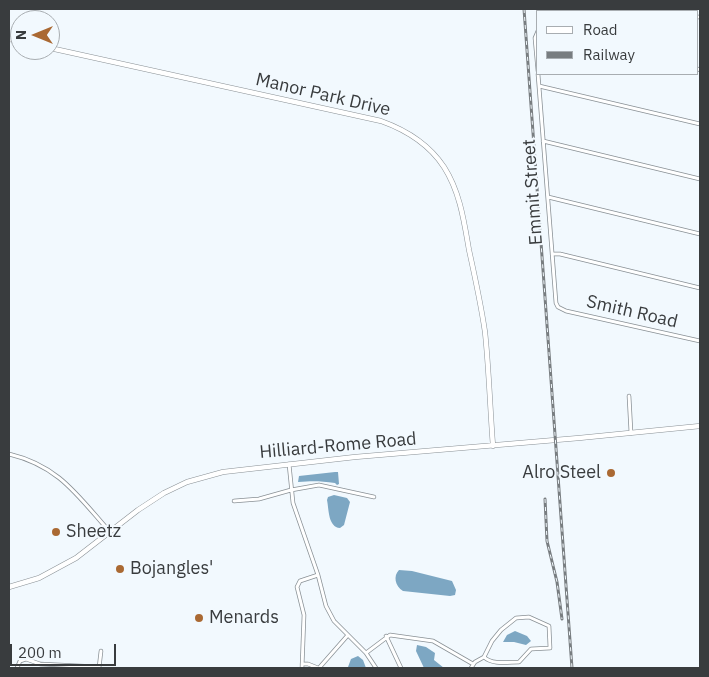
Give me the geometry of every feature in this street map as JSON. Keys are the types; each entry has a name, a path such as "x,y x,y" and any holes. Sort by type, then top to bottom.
{"main road":[{"name":"Manor Park Drive","path":"60,50 381,121 398,127 430,150 451,179 462,215 484,331 493,446"},
{"name":"Hilliard-Rome Road","path":"9,587 50,573 76,558 143,506 164,493 188,482 223,472 288,464 631,434 700,426"}],"street":[{"name":"Emmit Street","path":"536,34 536,49"},
{"name":"Emmit Street","path":"538,75 554,298 558,307"},
{"path":"539,86 700,124"},
{"path":"543,142 700,179"},
{"path":"548,197 700,234"},
{"path":"552,254 560,254 700,288"},
{"name":"Smith Road","path":"558,307 566,311 700,341"},
{"path":"629,396 631,434"},
{"path":"9,454 27,458 55,473 110,532"},
{"path":"288,464 293,503 318,575 326,606 334,620 366,653 376,668"},
{"path":"234,501 259,499 318,485 374,498"},
{"path":"318,575 300,581 297,587 304,615 302,666 308,664 318,668 348,635"},
{"path":"366,653 390,634 433,641 472,666 484,657 492,641 501,630 516,618 529,617 549,626 550,648 531,649 519,662 492,662 484,657"},
{"path":"386,636 401,668"},
{"path":"17,668 20,661 26,659 40,666 99,668 101,651"}],"water":[{"path":"338,472 339,484 337,485 335,483 312,481 298,482 299,476"},
{"path":"334,495 347,498 350,502 344,525 340,528 333,525 329,513 327,500 328,497"},
{"path":"399,570 412,571 452,581 456,590 455,595 403,591 396,581 396,575"},
{"path":"515,631 527,636 531,641 526,645 503,642 507,635"},
{"path":"417,645 426,647 435,653 434,660 444,668 424,668 416,651"},
{"path":"358,656 363,660 366,668 348,667 351,659"}],"railway":[{"path":"524,9 572,668"},
{"path":"545,499 547,541 557,582 562,619"}],"place":[{"name":"Alro Steel","path":"611,473"},
{"name":"Sheetz","path":"56,532"},
{"name":"Bojangles'","path":"120,569"},
{"name":"Menards","path":"199,618"}]}
